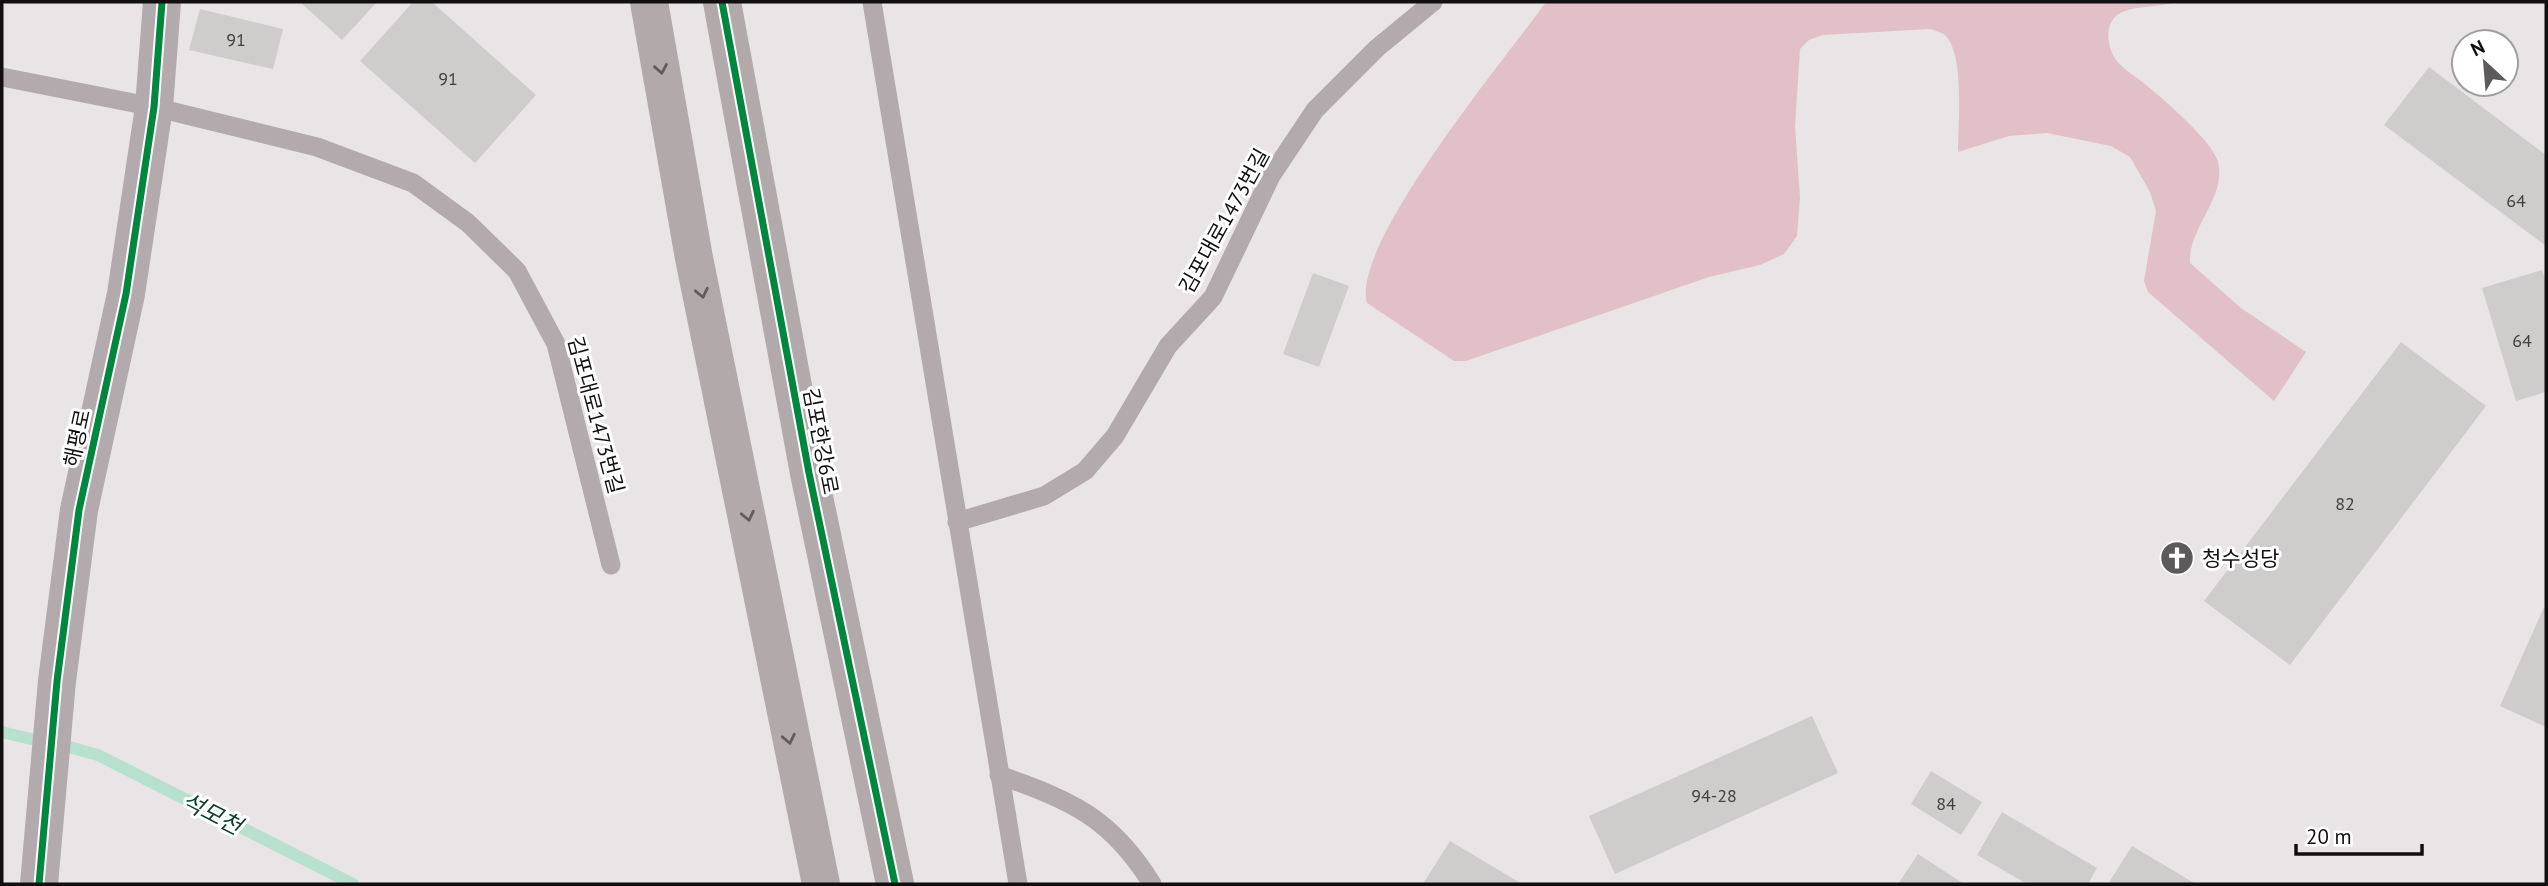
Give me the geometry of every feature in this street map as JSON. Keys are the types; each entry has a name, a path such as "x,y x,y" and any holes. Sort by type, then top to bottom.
{"street":[{"name":"해평로","path":"39,884 57,681 79,510 126,294 154,107 162,2"},
{"path":"649,2 694,258 821,884"},
{"name":"김포한강6로","path":"722,2 809,473 895,884"}],"lane":[{"path":"872,2 1018,884"},
{"name":"김포대로1473번길","path":"957,522 1044,496 1085,471 1115,436 1168,346 1213,297 1271,176 1315,110 1377,48 1433,2"},
{"path":"2,77 154,107"},
{"name":"김포대로1473번길","path":"154,107 317,147 413,183 468,223 517,271 556,344 611,565"},
{"path":"999,775 1075,804 1118,839 1152,884"}],"shaded area":[{"path":"1546,2 2177,2 2136,8 2115,17 2108,33 2111,51 2123,67 2164,100 2197,132 2218,162 2217,188 2195,237 2190,263 2241,308 2306,352 2274,401 2148,292 2144,281 2156,211 2150,192 2130,157 2111,146 2047,133 2009,136 1958,152 1959,90 1955,58 1945,35 1930,29 1823,35 1809,40 1800,49 1795,126 1800,198 1797,236 1784,254 1760,265 1709,277 1466,361 1454,361 1367,303 1368,276 1382,239 1406,196 1468,105"}],"building":[{"path":"300,2 377,2 342,40"},
{"path":"413,2 432,2 536,95 475,163 360,61"},
{"path":"200,9 283,29 273,69 189,50"},
{"path":"2429,67 2450,83 2450,98 2470,98 2546,155 2546,246 2384,125"},
{"path":"2542,270 2546,283 2546,392 2516,401 2482,288"},
{"path":"1313,273 1349,286 1319,367 1283,354"},
{"path":"2401,342 2486,406 2290,665 2204,601"},
{"path":"2544,607 2546,608 2546,727 2500,706"},
{"path":"1812,716 1838,773 1615,874 1589,816"},
{"path":"1931,771 1982,802 1961,835 1911,804"},
{"path":"2002,812 2097,868 2088,884 2027,884 1977,855"},
{"path":"1450,841 1522,884 1423,884"},
{"path":"2132,846 2196,884 2108,884"},
{"path":"1918,854 1964,884 1898,884"}],"waterway":[{"name":"석모천","path":"2,732 31,739"},
{"name":"석모천","path":"69,747 98,755 353,884"}],"cycle path":[{"path":"39,884 57,681 79,510 126,294 154,107 162,2"},
{"path":"722,2 809,473 895,884"}],"place":[{"name":"청수성당","path":"2177,558"}]}
